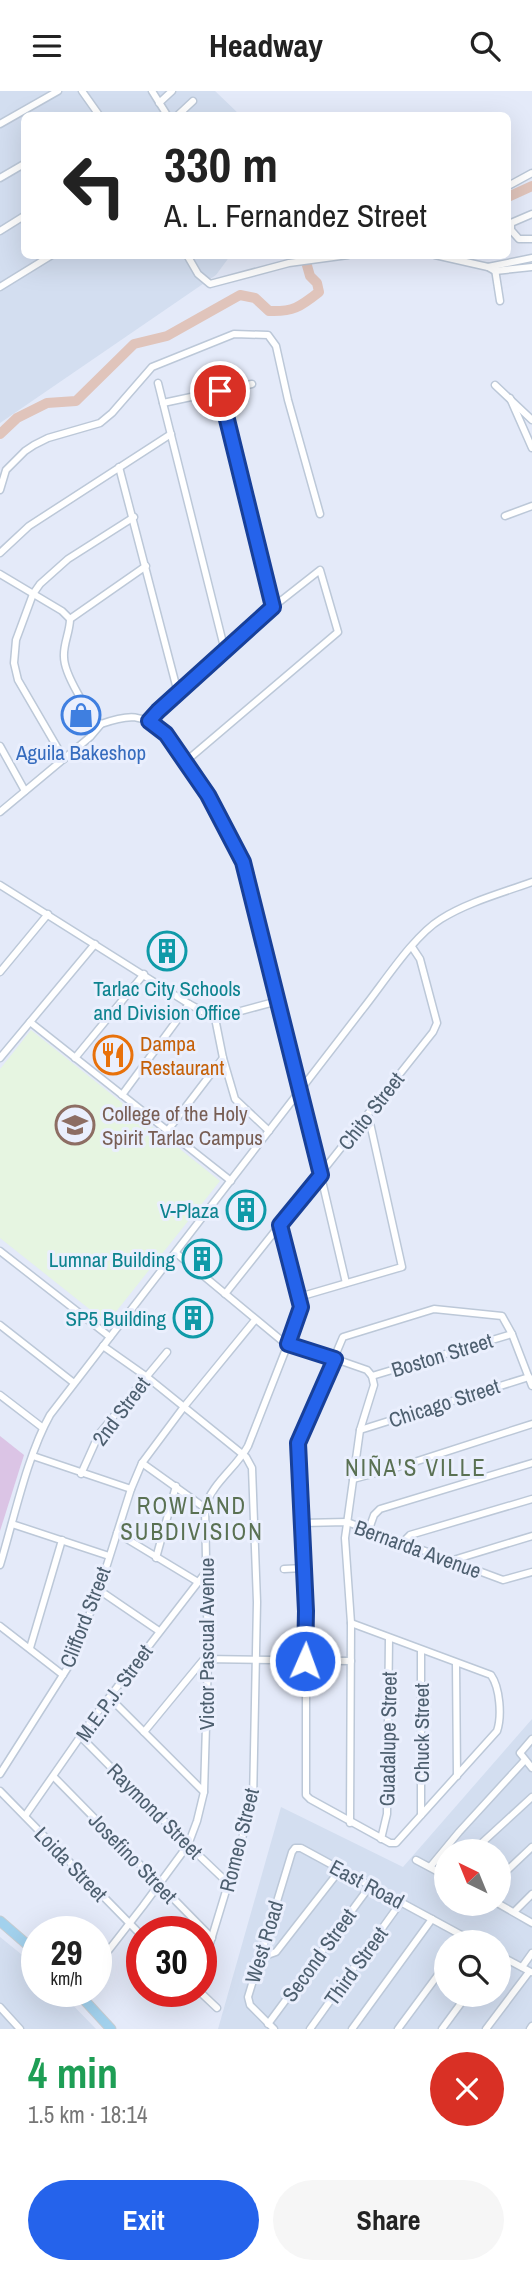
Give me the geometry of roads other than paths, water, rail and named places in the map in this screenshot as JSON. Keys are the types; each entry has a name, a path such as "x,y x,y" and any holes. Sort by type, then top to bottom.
{"highway":[{"path":"0,1921 21,1939"},
{"path":"91,2007 111,2029"}],"street":[{"path":"21,112 58,91"},
{"path":"82,91 97,112"},
{"path":"152,91 165,112"},
{"path":"159,103 172,91"},
{"path":"181,112 193,101"},
{"path":"0,124 21,112"},
{"path":"0,178 21,166"},
{"path":"511,184 532,173"},
{"path":"532,214 511,223 511,230 519,239 532,239"},
{"path":"0,231 21,218"},
{"path":"514,267 532,258"},
{"path":"0,287 46,259"},
{"path":"189,259 198,274 210,284 290,260 320,259"},
{"path":"451,259 492,269 532,267"},
{"path":"492,269 500,301"},
{"path":"0,490 6,470 25,451 48,439 100,423 152,367 234,334 268,335 276,345 288,400 320,514"},
{"path":"158,383 225,651"},
{"path":"163,404 252,384"},
{"path":"495,385 532,420"},
{"path":"220,391 273,607"},
{"path":"510,398 532,447"},
{"path":"0,553 29,526 171,434"},
{"path":"119,467 178,693"},
{"path":"505,516 532,506"},
{"path":"64,759 18,680 14,663 16,640 33,594 40,584 68,559 134,517"},
{"path":"101,723 92,716 71,680 63,656 71,619 146,566"},
{"path":"149,721 273,607 320,570 338,632 185,762"},
{"path":"0,574 71,619"},
{"path":"0,812 90,737 101,723 124,716 149,721 166,734 218,812 243,862 346,1283"},
{"path":"0,746 25,791"},
{"path":"0,1565 43,1428 103,1346 412,947 439,920 532,882"},
{"path":"0,895 3,886 215,1018 278,1001"},
{"path":"0,972 48,914"},
{"path":"0,1058 95,944"},
{"name":"Chito Street","path":"225,1294 433,1032 436,1023 420,959 412,947"},
{"path":"75,1059 144,975"},
{"path":"122,1095 189,1004"},
{"path":"215,1018 235,1099 270,1131"},
{"path":"30,1022 231,1181"},
{"path":"168,1130 223,1058"},
{"path":"299,1297 401,1267 368,1114"},
{"path":"142,1463 205,1508 209,1497 243,1455 300,1313 299,1297 280,1225"},
{"path":"0,1251 110,1337"},
{"path":"176,1253 288,1344 368,1370 372,1375 374,1385 360,1430 347,1522 345,1558 351,1623 350,1823"},
{"path":"351,1623 491,1675 496,1682 500,1723 497,1731 396,1843 390,1843 350,1823 306,1795 306,1611 298,1443 345,1334 434,1309 502,1316 512,1334 532,1386"},
{"name":"Clifford Street","path":"0,1774 77,1650 142,1463 255,1319"},
{"path":"0,1325 74,1384"},
{"name":"Boston Street","path":"372,1375 512,1334"},
{"path":"103,1346 147,1377 243,1455"},
{"name":"2nd Street","path":"81,1474 99,1434 167,1352"},
{"name":"Chicago Street","path":"360,1430 529,1377"},
{"path":"0,1395 43,1428"},
{"path":"353,1479 532,1424"},
{"name":"Romeo Street","path":"217,1922 253,1802 257,1560 251,1463 243,1455"},
{"path":"33,1456 131,1489"},
{"path":"369,1529 374,1515 380,1509 532,1463"},
{"path":"156,1558 176,1486"},
{"path":"402,1542 410,1535 532,1499"},
{"name":"Victor Pascual Avenue","path":"135,1916 188,1845 204,1792 208,1659 205,1508"},
{"name":"Bernarda Avenue","path":"302,1523 347,1522 503,1580 532,1572"},
{"path":"12,1524 109,1556"},
{"path":"117,1533 198,1582"},
{"path":"449,1561 532,1536"},
{"path":"30,1649 62,1540"},
{"path":"284,1569 304,1568"},
{"name":"M.E.P.J. Street","path":"25,1816 110,1697 206,1572"},
{"path":"99,1590 159,1631"},
{"path":"0,1626 63,1675"},
{"name":"Guadalupe Street","path":"381,1839 387,1814 389,1638"},
{"name":"Chuck Street","path":"421,1650 421,1815"},
{"path":"144,1732 204,1659 351,1661"},
{"path":"456,1663 457,1776"},
{"path":"110,1697 204,1792"},
{"name":"Raymond Street","path":"81,1737 229,1884"},
{"path":"532,1739 520,1753 532,1768"},
{"path":"430,1867 525,1760"},
{"name":"Josefino Street","path":"54,1777 190,1916"},
{"name":"Loida Street","path":"0,1791 126,1921"},
{"path":"486,1839 532,1797"},
{"path":"511,1867 532,1847"},
{"name":"East Road","path":"295,1848 301,1848 449,1930"},
{"name":"West Road","path":"271,2026 247,2001 295,1848"},
{"path":"416,1860 434,1869"},
{"path":"259,1958 276,1952 340,1870"},
{"name":"Second Street","path":"271,2026 370,1886"},
{"path":"514,1912 532,1894"},
{"name":"Third Street","path":"310,2029 401,1902"},
{"path":"511,1910 532,1923"},
{"path":"352,2029 432,1919"},
{"name":"Victor Pascual Avenue","path":"112,1944 126,1927"},
{"path":"522,1967 532,1953"},
{"path":"486,2029 531,1972 511,1961"},
{"path":"398,2029 434,1980"},
{"path":"0,2007 20,2029"},
{"path":"442,2029 458,2007"}],"waterway":[{"path":"511,196 532,186"},
{"path":"0,434 17,418 47,403 76,401 134,344 167,336 240,295 255,298 269,311 284,311 301,305 319,292 317,283 310,276 305,259"}],"place":[{"name":"Aguila Bakeshop","path":"81,715"},
{"name":"Tarlac City Schools and Division Office","path":"167,951"},
{"name":"Dampa Restaurant","path":"113,1055"},
{"name":"College of the Holy Spirit Tarlac Campus","path":"75,1125"},
{"name":"V-Plaza","path":"246,1210"},
{"name":"Lumnar Building","path":"202,1259"},
{"name":"SP5 Building","path":"193,1318"}],"district":[{"name":"NIÑA'S VILLE","path":"416,1467"},
{"name":"ROWLAND SUBDIVISION","path":"192,1518"}]}
